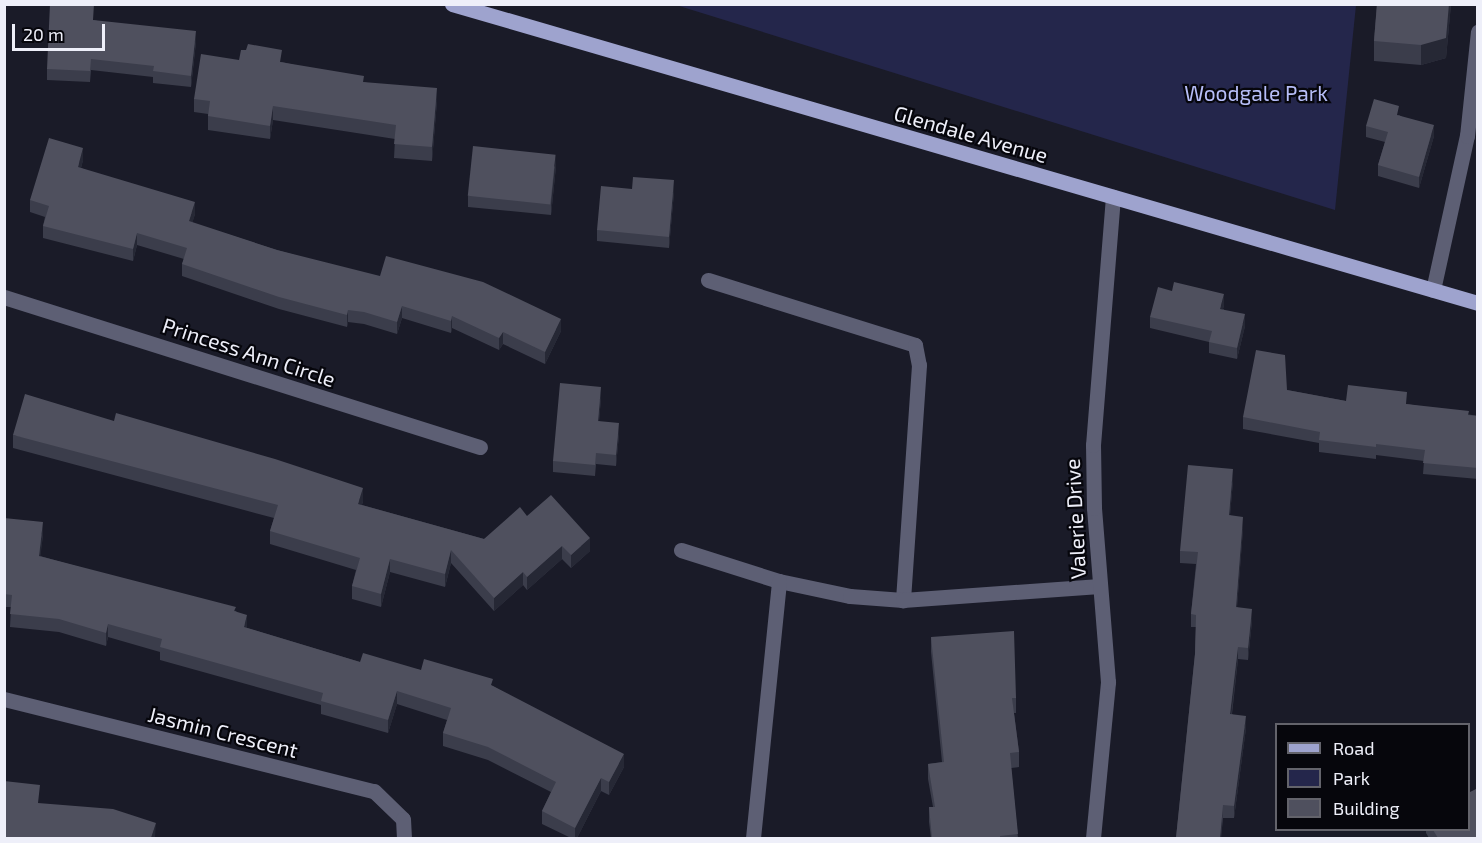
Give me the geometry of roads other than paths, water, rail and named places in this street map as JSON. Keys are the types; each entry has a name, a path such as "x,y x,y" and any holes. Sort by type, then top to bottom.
{"main road":[{"name":"Glendale Avenue","path":"452,4 1478,303"}],"street":[{"path":"1433,290 1467,136 1478,32"},
{"name":"Valerie Drive","path":"1093,838 1108,682 1100,586 1093,445 1113,197"},
{"path":"708,280 915,345 919,365 903,600"},
{"name":"Princess Ann Circle","path":"4,297 480,447"},
{"path":"681,550 779,581 850,596 903,600 1100,586"},
{"path":"753,838 779,581"},
{"name":"Jasmin Crescent","path":"4,699 374,791 403,819 404,838"}],"park label":[{"name":"Woodgale Park","path":"1256,93"}]}
